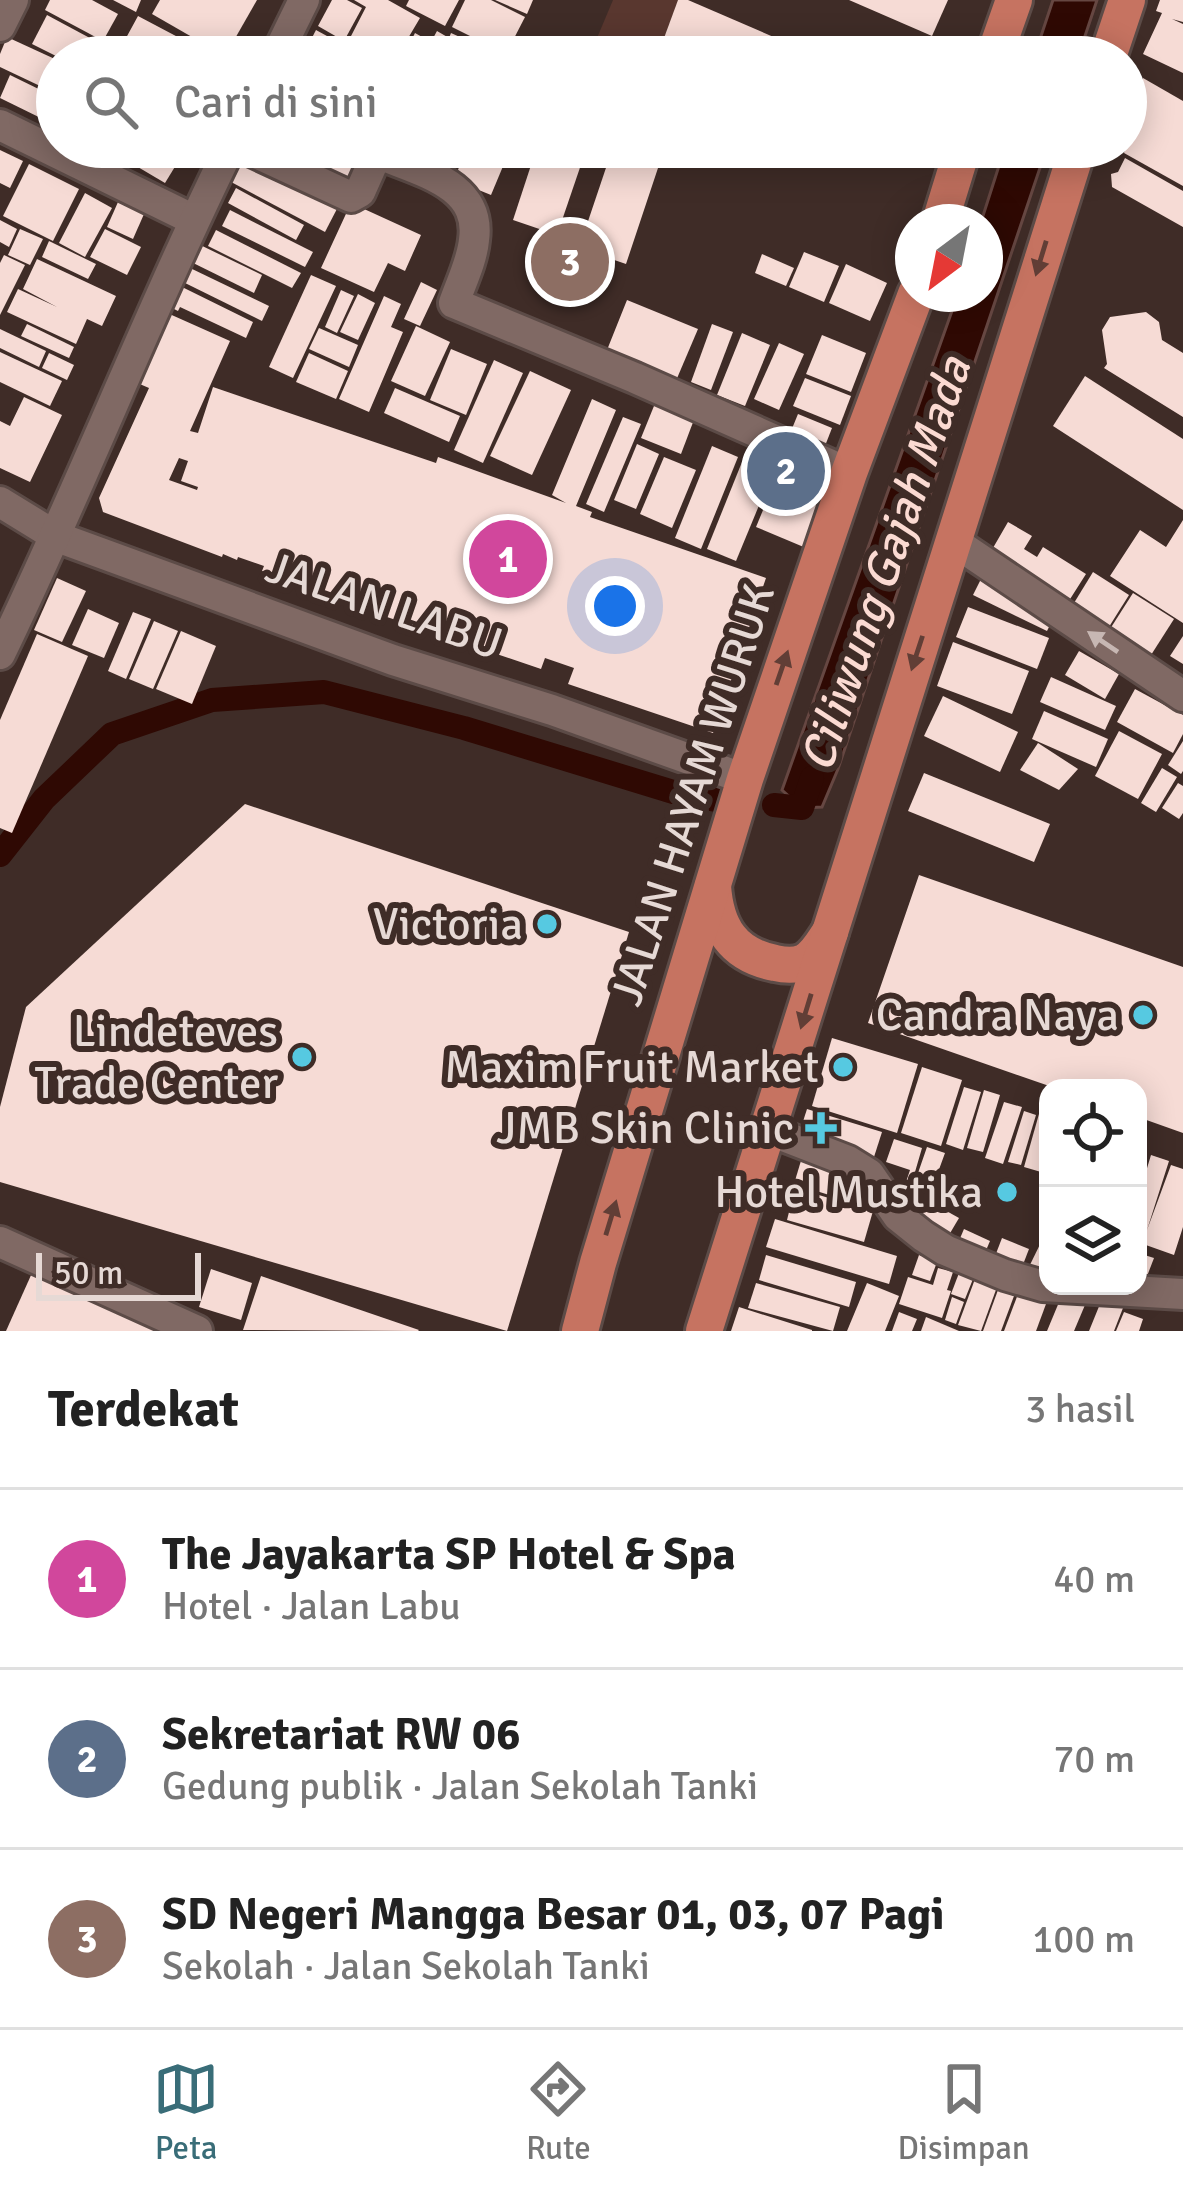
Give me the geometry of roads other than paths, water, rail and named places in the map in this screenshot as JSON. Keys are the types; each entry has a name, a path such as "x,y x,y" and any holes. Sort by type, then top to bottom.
{"main road":[{"path":"1001,36 1014,0"},
{"path":"1115,36 1127,0"},
{"path":"946,204 957,168"},
{"path":"704,1331 1071,168"},
{"name":"JALAN HAYAM WURUK","path":"580,1331 745,779 909,312"},
{"path":"713,884 722,929 734,946 756,959 781,965 803,962 832,929"}],"street":[{"path":"0,26 13,0"},
{"path":"286,36 304,0"},
{"path":"0,125 36,143"},
{"path":"88,168 194,220"},
{"path":"0,654 220,168"},
{"path":"288,168 351,197 360,192 370,168"},
{"path":"416,168 455,186 472,211 474,244 454,304 849,473"},
{"name":"JALAN LABU","path":"0,502 56,537 393,660 745,779"},
{"path":"953,542 1183,696"},
{"path":"768,1130 848,1161 868,1174 898,1216 923,1236 1006,1275 1043,1286 1183,1294"},
{"path":"0,1242 197,1331"}],"water":[{"path":"1053,0 1097,0 1085,36 1041,36"},
{"path":"998,168 1040,168 1003,278 1003,204 987,204"},
{"path":"952,312 992,312 822,807 802,808 782,790"}],"waterway":[{"name":"Ciliwung Gajah Mada","path":"0,855 44,799 112,734 212,700 324,692 464,728 683,795 732,802"},
{"name":"Ciliwung Gajah Mada","path":"774,805 802,808 812,778"}],"place":[{"name":"SD Negeri Mangga Besar 01, 03, 07 Pagi","path":"570,262"},
{"name":"Sekretariat RW 06","path":"786,471"},
{"name":"The Jayakarta SP Hotel & Spa","path":"508,559"},
{"name":"Victoria","path":"547,924"},
{"name":"Candra Naya","path":"1143,1015"},
{"name":"Lindeteves Trade Center","path":"302,1057"},
{"name":"Maxim Fruit Market","path":"843,1067"},
{"name":"JMB Skin Clinic","path":"821,1128"},
{"name":"Hotel Mustika","path":"1007,1192"}]}
